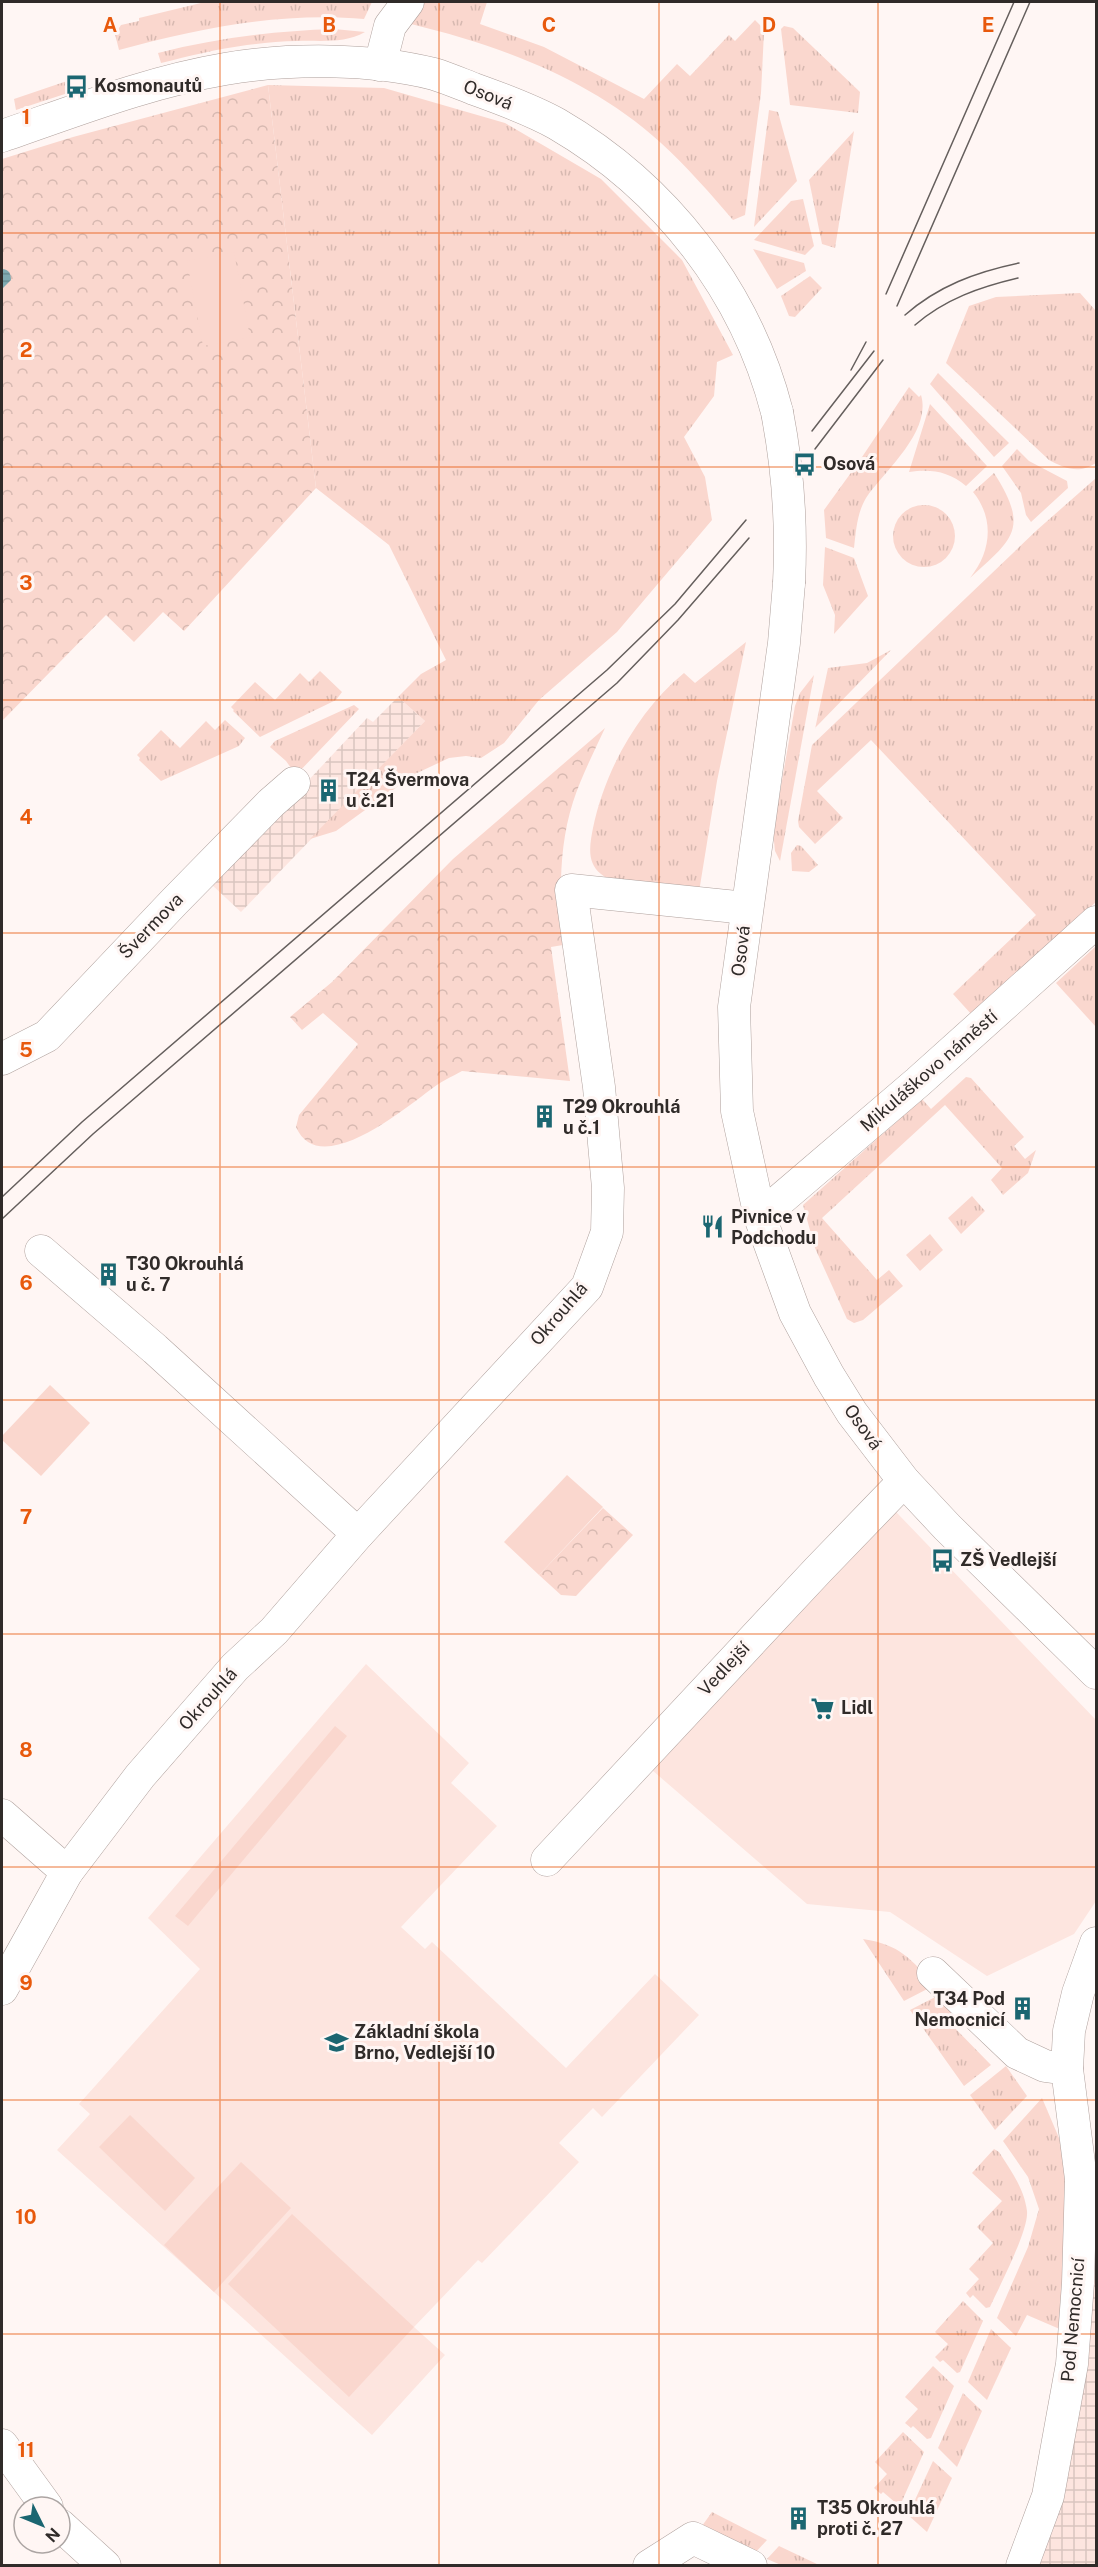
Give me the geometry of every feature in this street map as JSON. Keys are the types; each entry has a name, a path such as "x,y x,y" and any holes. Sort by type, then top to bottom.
{"street":[{"path":"380,64 390,26 408,2"},
{"name":"Osová","path":"2,136 149,86 226,69 300,62 380,64 434,74 496,96 555,123 602,153 646,189 685,230 731,298 769,380 777,412 787,477 791,536 784,644 734,1007 737,1111 760,1217 795,1313 852,1413 904,1481 947,1527 1096,1673"},
{"name":"Švermova","path":"2,1059 47,1036 174,902 271,803 294,783"},
{"name":"Okrouhlá","path":"2,1989 67,1872 140,1776 236,1667 274,1631 358,1534 587,1287 607,1233 608,1188 599,1087 571,890 746,908"},
{"name":"Mikuláškovo náměstí","path":"760,1217 926,1074 1096,922"},
{"path":"42,1251 358,1534"},
{"name":"Vedlejší","path":"548,1860 904,1481"},
{"path":"2,1815 67,1872"},
{"name":"Pod Nemocnicí","path":"1022,2565 1048,2496 1072,2364 1078,2283 1081,2180 1067,2069 1070,2031 1078,1993 1096,1943"},
{"path":"933,1973 1017,2053 1045,2066 1067,2069"},
{"path":"2,2445 38,2495"},
{"path":"72,2536 105,2565"},
{"path":"649,2565 693,2538 751,2565"}],"shaded area":[{"path":"398,697 425,721 241,912 211,884 367,718 373,722"},
{"path":"874,1489 1096,1720 1096,1901 1074,1934 987,1976 890,1912 807,1904 630,1751"},
{"name":"Základní škola Brno, Vedlejší 10","path":"366,1664 469,1763 451,1783 497,1826 401,1927 425,1949 432,1942 566,2068 655,1974 699,2015 602,2117 593,2108 559,2143 579,2162 482,2263 478,2260 414,2327 445,2355 372,2435 57,2150 90,2114 79,2104 200,1969 148,1918"},
{"path":"1096,2268 1096,2565 1033,2566 1062,2479"}],"green space":[{"path":"205,2 372,2 364,19 333,17 271,20 210,29 119,50 115,34 121,25 139,21 139,18"},
{"path":"422,2 487,2 480,24 544,47 644,99 677,64 690,76 729,35 735,41 755,20 764,32 761,93 745,215 733,220 661,143 605,100 575,83 511,54 411,24"},
{"path":"784,26 793,28 860,92 858,113 790,105 781,29"},
{"path":"334,29 365,32 341,40 278,42 236,47 161,63 158,53 246,36"},
{"path":"67,81 71,92 16,110 14,99"},
{"path":"268,85 384,88 505,123 601,179 682,260 733,355 717,362 714,396 684,437 705,477 712,520 617,632 539,700 504,743 481,758 466,756 449,758 415,774 336,831 310,839 425,721 398,697 421,674 446,660 389,545 316,488"},
{"path":"268,85 316,488 184,631 163,612 134,642 106,615 2,721 2,159 73,137"},
{"path":"769,110 778,112 797,181 754,227"},
{"path":"854,131 835,248 822,244 809,180"},
{"path":"803,199 814,246 805,255 754,240 791,201"},
{"path":"753,249 804,263 806,271 777,289"},
{"path":"234,252 250,337 203,346 187,261"},
{"path":"810,276 822,288 795,317 789,316 781,296"},
{"path":"1080,293 1096,311 1096,463 1084,468 1072,469 1049,460 946,363 969,306 996,297"},
{"path":"938,373 1009,443 994,457 930,384"},
{"path":"909,387 919,397 921,395 923,409 920,423 904,450 866,498 859,516 854,548 826,538 824,510"},
{"path":"930,404 987,466 966,486 953,477 939,472 909,472"},
{"path":"1017,449 1029,461 1067,481 1068,488 1031,522 1026,515 1021,493 1002,466"},
{"path":"994,473 1011,508 1014,521 1012,532 997,553 970,578 982,557 988,535 985,513 973,492"},
{"path":"1096,478 1096,902 972,1015 953,994 1036,915 871,740 817,791 843,818 815,844 799,827 798,821 812,745 1037,530"},
{"path":"924,505 941,510 946,514 950,519 955,536 950,553 946,558 941,562 924,567 907,562 902,558 898,553 893,536 898,519 902,514 907,510"},
{"path":"825,547 854,558 868,596 834,634 835,615 823,585"},
{"path":"746,642 717,781 699,892 633,885 609,879 601,874 593,864 590,852 591,840 598,806 615,763 626,743 652,705 684,673 695,683"},
{"path":"891,650 815,728 828,668 867,663"},
{"path":"320,671 342,692 336,700 260,737 231,707 255,682 275,700 300,673 309,682"},
{"path":"814,675 780,861 775,851 773,832 795,706 800,693"},
{"path":"354,705 359,709 296,775 286,761 270,747 275,741"},
{"path":"225,720 245,738 239,746 161,781 139,760 137,755 161,730 180,748 206,721 215,730"},
{"path":"605,728 580,783 568,820 561,873 563,945 551,947 570,1081 462,1071 438,1084 401,1112 362,1136 341,1144 323,1146 307,1141 296,1127 299,1115 358,1044 323,1013 302,1030 290,1017 332,982 453,859"},
{"path":"797,845 801,846 818,865 809,872 792,871 791,853"},
{"path":"1096,946 1096,1027 1056,983"},
{"path":"966,1077 971,1078 1024,1137 1014,1146 1025,1159 1036,1150 1028,1173 1003,1195 991,1180 1002,1168 945,1105 822,1218 877,1280 889,1270 903,1286 863,1320 854,1323 847,1319 815,1248 803,1205 922,1099 931,1109"},
{"path":"972,1196 985,1211 961,1234 948,1218"},
{"path":"930,1234 943,1250 920,1271 906,1255"},
{"path":"50,1385 90,1423 41,1476 2,1440 2,1436"},
{"path":"567,1475 603,1507 539,1575 504,1542"},
{"path":"603,1508 633,1535 576,1596 561,1595 539,1575"},
{"path":"335,1726 347,1736 188,1926 175,1916"},
{"path":"863,1939 887,1945 904,1954 935,1985 904,2001"},
{"path":"943,1993 959,2008 947,2020 991,2065 964,2086 910,2010"},
{"path":"1006,2066 1027,2096 995,2130 970,2095"},
{"path":"1042,2098 1062,2145 1068,2175 1062,2330 1027,2315 1016,2336 997,2318 1028,2247 1039,2209 1028,2177 1003,2141"},
{"path":"130,2115 195,2178 165,2211 99,2147"},
{"path":"994,2149 999,2152 1016,2180 1027,2211 1013,2259 990,2307 986,2308 973,2295 970,2298 966,2293 979,2279 969,2269 993,2243 977,2227 1002,2201 972,2173"},
{"path":"241,2162 291,2208 214,2292 164,2245"},
{"path":"292,2214 414,2327 349,2397 228,2284"},
{"path":"963,2301 983,2321 960,2372 957,2373 943,2360 940,2362 935,2357 948,2344 935,2332"},
{"path":"991,2329 1011,2348 987,2400 968,2382"},
{"path":"933,2366 954,2386 931,2438 927,2439 913,2426 911,2428 905,2423 918,2409 905,2397"},
{"path":"963,2393 982,2411 957,2467 938,2448"},
{"path":"903,2432 924,2452 902,2501 897,2504 883,2492 881,2494 874,2488 887,2474 875,2462"},
{"path":"933,2461 952,2478 927,2532 908,2515"},
{"path":"712,2512 767,2540 755,2553 702,2526"},
{"path":"779,2546 819,2565 781,2565 767,2559"}],"water":[{"path":"2,269 9,272 11,280 2,289"}],"tram line":[{"path":"886,294 1014,2"},
{"path":"897,306 1030,2"},
{"path":"905,315 944,288 973,276 1019,263"},
{"path":"915,325 938,308 964,295 1018,278"},
{"path":"851,370 866,342"},
{"path":"812,431 874,351"},
{"path":"815,449 883,360"},
{"path":"2,1197 82,1122 607,670 675,604 746,520"},
{"path":"2,1219 93,1134 617,683 678,620 749,538"}],"place":[{"name":"Kosmonautů","path":"76,86"},
{"name":"Osová","path":"805,464"},
{"name":"T24 Švermova u č.21","path":"328,790"},
{"name":"T29 Okrouhlá u č.1","path":"545,1117"},
{"name":"Pivnice v Podchodu","path":"713,1227"},
{"name":"T30 Okrouhlá u č. 7","path":"108,1274"},
{"name":"ZŠ Vedlejší","path":"942,1560"},
{"name":"Lidl","path":"823,1708"},
{"name":"T34 Pod Nemocnicí","path":"1023,2009"},
{"name":"Základní škola Brno, Vedlejší 10","path":"336,2042"},
{"name":"T35 Okrouhlá proti č. 27","path":"799,2518"}]}
